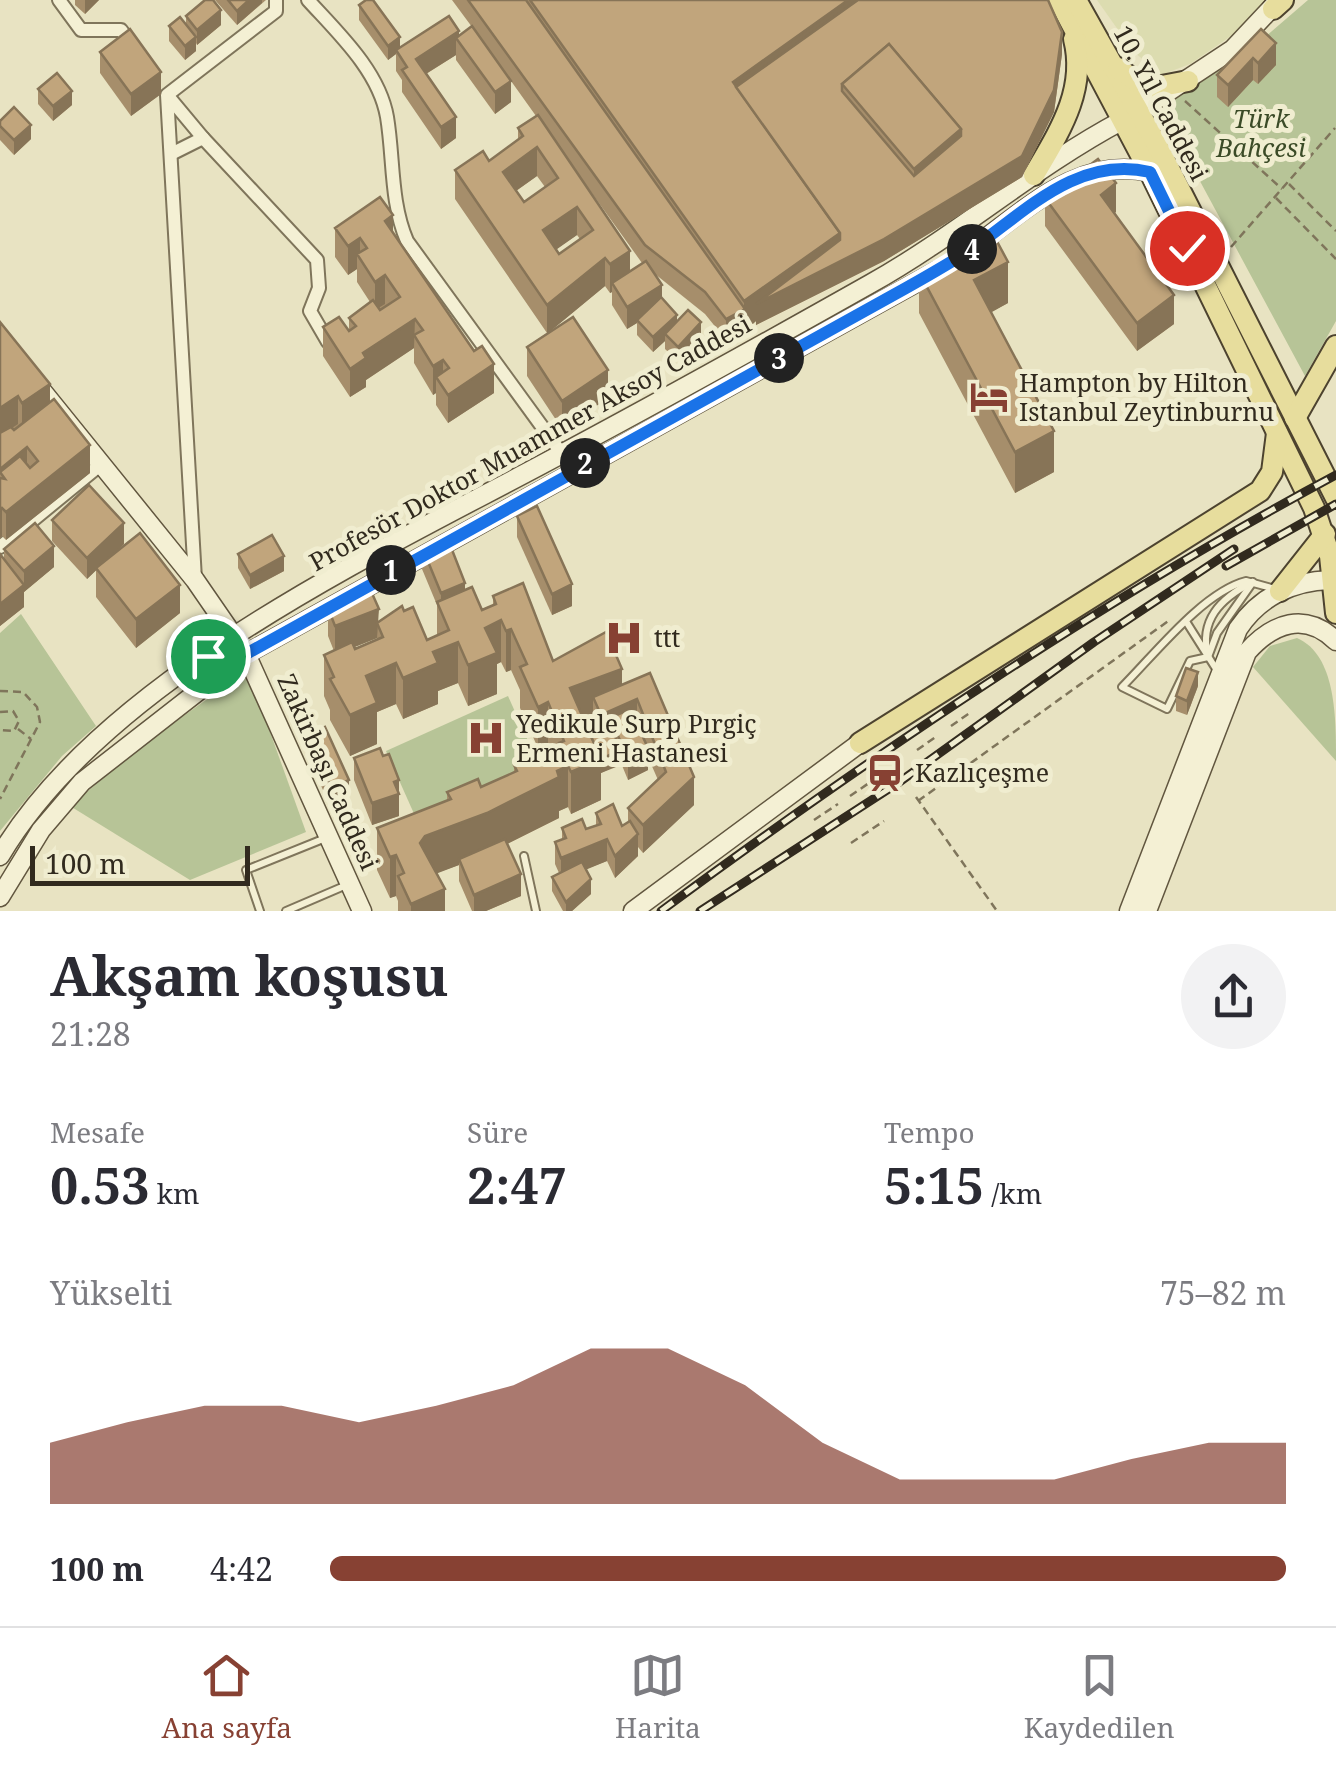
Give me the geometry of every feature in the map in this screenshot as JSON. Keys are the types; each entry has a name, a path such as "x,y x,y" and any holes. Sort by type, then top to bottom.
{"main road":[{"name":"Profesör Doktor Muammer Aksoy Caddesi","path":"0,856 30,810 62,773 235,636 384,549 940,244 1034,175 1181,86 1233,48 1278,3"},
{"path":"1034,175 1067,115 1080,74 1068,6"},
{"name":"10. Yıl Caddesi","path":"1068,6 1112,63 1150,172 1324,534 1336,613"},
{"name":"10. Yıl Caddesi","path":"1068,6 1216,262 1336,498"},
{"path":"1112,63 1146,89 1181,86"},
{"name":"Profesör Doktor Muammer Aksoy Caddesi","path":"0,896 41,830 82,782 246,654 956,259 1033,202 1073,180 1116,167 1150,172"},
{"path":"1295,418 1336,346"},
{"name":"Zakirbaşı Caddesi","path":"28,373 55,422 100,465 195,580 235,636 362,911"},
{"path":"632,911 860,743 1260,491 1272,472 1277,432"},
{"path":"1128,911 1213,664 1246,616 1280,591 1324,534"},
{"path":"1280,591 1333,581"},
{"path":"1147,911 1247,652 1265,635 1293,621 1320,628 1336,641"}],"street":[{"path":"60,0 81,30 121,30 139,56"},
{"path":"167,96 276,11 276,0"},
{"path":"308,0 376,84 386,113 397,217 407,241 562,454"},
{"path":"158,82 317,260 320,288 310,311 328,342"},
{"path":"167,96 195,580"},
{"path":"171,154 204,138"},
{"path":"0,547 100,465"}],"lane":[{"path":"1213,664 1190,661 1167,709 1122,687 1222,592 1237,583 1253,581 1280,591"},
{"path":"1213,664 1204,637 1210,616 1253,581"},
{"path":"1213,664 1217,633 1253,581"},
{"path":"1188,623 1213,664"},
{"path":"260,911 246,870 329,836"},
{"path":"524,856 536,911"},
{"path":"286,911 350,884"}],"path":[{"path":"1181,86 1240,150 1282,188"},
{"path":"1216,262 1336,128"},
{"path":"1240,150 1248,143"},
{"path":"1288,183 1336,230"},
{"path":"1275,197 1336,259"},
{"path":"998,911 917,799 1167,618 1188,623"},
{"path":"0,691 24,692 37,706 40,722 0,800"},
{"path":"0,712 9,710 16,714 16,728"},
{"path":"951,726 971,712"},
{"path":"16,728 32,740"},
{"path":"0,730 8,733 16,728"},
{"path":"917,750 937,736"},
{"path":"850,796 869,783"},
{"path":"814,820 838,804"},
{"path":"851,843 884,821"}],"green space":[{"path":"1097,0 1268,0 1259,17 1190,64 1161,75 1133,51"},
{"name":"Türk Bahçesi","path":"1308,0 1336,0 1336,321 1305,376 1160,107 1264,38"},
{"path":"21,614 96,726 62,756 0,831 0,633"},
{"path":"1297,638 1320,658 1326,673 1334,707 1336,761 1253,667 1270,646"},
{"path":"240,676 252,682 306,832 190,880 70,806 145,743"},
{"path":"508,696 546,781 424,836 386,751"}],"building":[{"path":"205,0 213,0 221,10 197,30 186,16"},
{"path":"228,0 249,0 237,11"},
{"path":"373,0 400,37 388,46 359,5"},
{"path":"468,0 526,0 745,309 726,319 705,292 645,245"},
{"path":"530,0 848,0 733,82 840,233 744,301"},
{"path":"858,0 1048,0 1062,32 1054,90 1022,156 884,239 756,304 840,240 840,233 736,87","holes":["889,44 961,129 961,136 914,176 842,91 842,84"]},
{"path":"449,16 459,31 416,59 456,117 441,127 402,70 407,67 396,50"},
{"path":"180,17 196,37 185,46 169,26"},
{"path":"472,26 511,81 495,92 456,38"},
{"path":"130,29 161,72 131,94 100,52"},
{"path":"1261,29 1276,43 1258,63 1253,58 1228,85 1217,75"},
{"path":"889,44 961,129 914,169 842,84"},
{"path":"57,73 72,91 53,106 38,89"},
{"path":"14,107 31,125 14,140 0,121"},
{"path":"538,115 630,251 610,264 605,258 547,305 455,170 483,151 489,161 523,136 518,128","holes":["537,147 558,178 524,202 503,172","577,207 593,230 559,254 543,230"]},
{"path":"1098,159 1116,183 1101,195 1174,295 1137,323 1045,198"},
{"path":"380,197 393,215 385,221 474,351 482,346 494,364 448,395 436,377 449,368 443,360 433,366 414,335 423,330 415,319 363,353 366,358 350,369 323,327 339,317 349,331 356,326 349,318 373,300 380,310 400,297 385,275 375,282 357,254 367,248 360,238 348,246 335,228"},
{"path":"992,232 1008,262 974,280 1054,431 1015,452 919,272"},
{"path":"646,261 662,285 627,307 612,283"},
{"path":"661,297 677,315 653,337 637,320"},
{"path":"688,310 701,322 678,347 665,334"},
{"path":"573,317 608,370 562,401 527,347"},
{"path":"0,322 50,384 22,403 18,396 0,408"},
{"path":"54,399 90,445 6,512 0,510 0,478 5,479 0,472 20,456 30,468 38,461 27,447 0,469 0,433 11,427 14,430"},
{"path":"89,485 124,523 87,558 52,520"},
{"path":"537,506 572,584 552,594 517,516"},
{"path":"35,523 54,546 24,571 4,549"},
{"path":"140,533 180,585 136,619 96,568"},
{"path":"272,535 284,556 250,575 238,554"},
{"path":"447,537 465,583 441,593 422,547"},
{"path":"0,554 24,585 0,604"},
{"path":"523,583 553,661 606,632 622,669 570,688 601,759 571,772 568,766 557,771 559,777 487,813 425,836 420,843 445,889 411,904 398,876 404,873 396,855 390,857 377,828 451,799 447,792 478,779 481,787 517,771 514,765 547,750 552,761 564,755 559,743 564,741 548,702 538,707 520,667 527,664 511,629 506,631 501,620 485,628 497,653 468,665 458,642 433,652 438,663 403,678 396,663 366,676 377,703 350,715 330,679 334,677 324,655 352,642 355,649 383,637 377,623 402,606 404,611 413,607 427,640 449,630 437,602 472,587 482,610 496,604 493,596"},
{"path":"371,591 379,609 335,626 328,608"},
{"path":"1186,668 1198,672 1187,701 1176,696"},
{"path":"650,673 694,777 643,825 628,808 666,772 637,699 601,715 593,697"},
{"path":"630,709 648,748 628,758 610,718"},
{"path":"598,722 601,729 610,725 621,750 601,759 587,727"},
{"path":"325,727 349,780 332,788 307,735"},
{"path":"380,748 383,756 389,754 399,780 394,782 399,794 372,803 354,758"},
{"path":"613,804 622,826 630,821 638,834 615,856 607,839 561,858 555,842 566,838 562,828 582,819 586,829 601,824 596,813"},
{"path":"505,839 521,874 474,895 459,859"},
{"path":"582,862 591,879 566,902 552,877"}],"railway":[{"path":"661,911 991,681 1161,574 1336,475"},
{"path":"1226,566 1336,504"},
{"path":"700,911 898,783 1094,642 1234,549"}],"place":[{"name":"Hampton by Hilton Istanbul Zeytinburnu","path":"989,397"},
{"name":"ttt","path":"624,638"},
{"name":"Yedikule Surp Pırgiç Ermeni Hastanesi","path":"486,738"},
{"name":"Kazlıçeşme","path":"885,773"}],"route":[{"path":"208,656 235,636 246,654 586,462 906,288 963,255 1033,202 1073,180 1116,167 1150,172 1187,248"}]}
